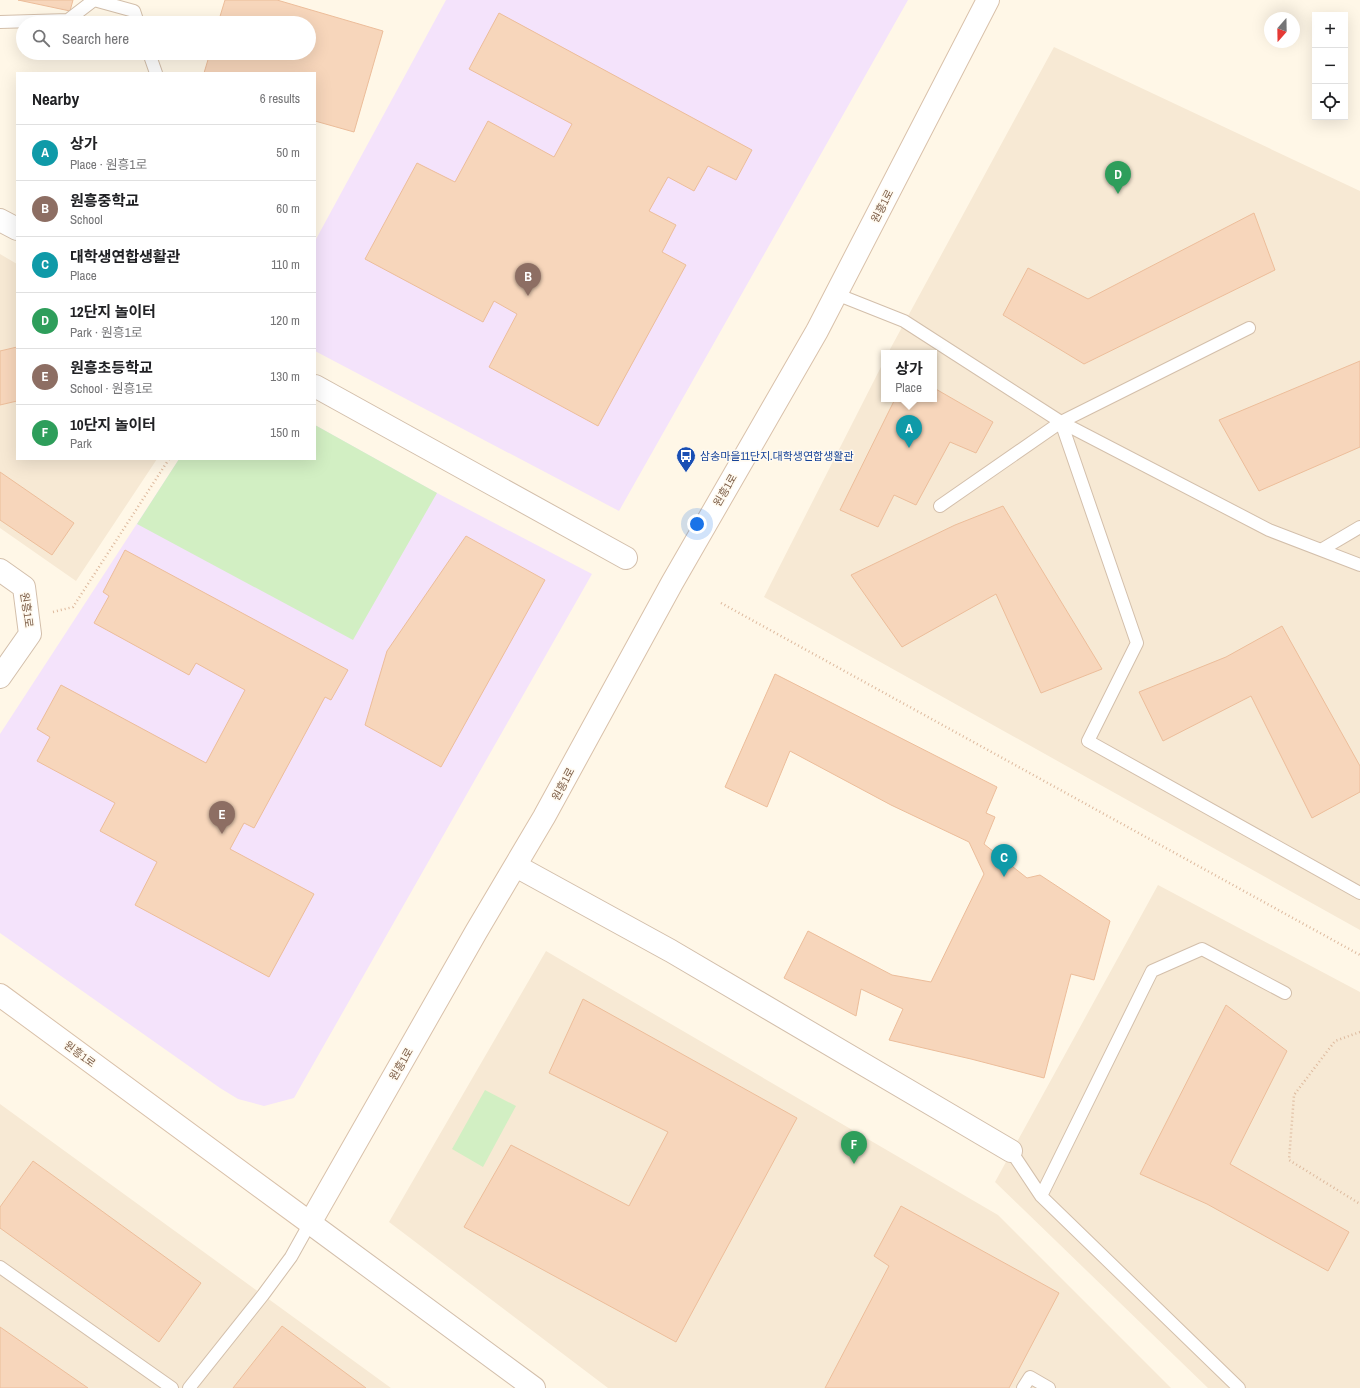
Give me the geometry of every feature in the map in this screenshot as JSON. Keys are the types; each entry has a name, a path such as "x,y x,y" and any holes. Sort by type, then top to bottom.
{"street":[{"name":"원흥1로","path":"0,995 310,1223 476,932 544,817 672,583 817,331 988,0"},
{"path":"0,220 16,228"},
{"path":"316,387 626,558"},
{"name":"원흥1로","path":"0,570 24,587 30,634 0,677"},
{"path":"516,866 671,951 1011,1151"},
{"path":"310,1223 534,1388"}],"lane":[{"path":"73,16 94,0 134,11 136,16"},
{"path":"0,22 16,22"},
{"path":"151,60 156,72"},
{"path":"836,294 904,321 1061,422 1269,530 1360,566"},
{"path":"940,506 1061,422 1249,328"},
{"path":"1061,422 1137,643 1088,741 1360,893"},
{"path":"1321,550 1360,527"},
{"path":"1041,1196 1152,971 1202,949 1284,993"},
{"path":"1011,1151 1041,1196 1239,1388"},
{"path":"189,1388 263,1295 291,1257 310,1223"},
{"path":"0,1267 172,1388"},
{"path":"1023,1388 1030,1377 1049,1388"}],"path":[{"path":"46,613 73,607 168,460"},
{"path":"721,603 1360,955"},
{"path":"1360,1032 1335,1041 1294,1095 1290,1160 1360,1204"}],"shaded area":[{"path":"446,0 908,0 619,511 316,352 316,239"},
{"path":"1054,47 1360,191 1360,930 764,597 881,367 881,402 937,402 937,350 890,350"},
{"path":"0,254 16,263 16,460 156,460 76,581 0,528"},
{"path":"316,426 437,493 592,574 294,1098 264,1106 238,1099 220,1088 0,933 0,734 178,460 316,460"},
{"path":"1158,885 1360,992 1360,1388 1208,1388 995,1182"},
{"path":"546,951 998,1215 1171,1388 608,1388 389,1222"},
{"path":"0,1104 263,1295 391,1388 0,1388"}],"green space":[{"path":"316,426 437,493 353,640 137,524 178,460 316,460"},
{"path":"485,1090 516,1106 483,1167 452,1149"}],"building":[{"path":"18,0 73,0 70,11"},
{"path":"225,0 277,0 383,31 354,132 316,121 316,72 204,72 208,60 316,60 316,16 220,16"},
{"path":"499,13 752,150 736,180 708,166 694,191 668,177 649,211 676,225 662,252 686,265 598,426 489,367 517,314 494,301 483,322 365,259 417,163 455,182 488,121 554,157 572,124 469,69"},
{"path":"1254,213 1275,270 1084,364 1003,315 1028,268 1088,299"},
{"path":"16,347 16,401 0,405 0,351"},
{"path":"1360,361 1360,447 1259,491 1219,420"},
{"path":"937,390 993,422 976,453 950,442 916,505 894,495 878,527 840,510 894,402 937,402"},
{"path":"0,472 74,523 52,555 0,520"},
{"path":"1003,506 1102,669 1041,693 996,594 902,647 851,575 955,525"},
{"path":"466,536 545,580 441,767 365,725 387,651"},
{"path":"125,550 348,670 331,700 325,697 254,828 244,823 230,849 314,894 269,977 135,905 157,862 100,831 115,803 37,761 50,737 37,729 61,685 206,763 245,690 196,663 189,675 94,623 109,596 103,592"},
{"path":"1282,626 1360,766 1360,792 1312,818 1251,696 1163,741 1139,692 1226,657"},
{"path":"775,674 997,787 986,813 995,817 984,844 1027,878 1040,875 1110,921 1094,980 1071,974 1044,1078 889,1040 903,1009 861,989 856,1016 784,978 808,931 892,975 931,982 984,874 969,842 891,805 790,751 767,807 725,787"},
{"path":"583,999 797,1118 676,1342 464,1227 511,1145 629,1206 668,1132 549,1073"},
{"path":"1226,1005 1287,1051 1230,1164 1349,1232 1328,1271 1207,1204 1140,1174"},
{"path":"33,1161 201,1283 159,1342 0,1228 0,1207"},
{"path":"901,1206 1059,1293 1009,1388 825,1388 889,1266 874,1256"},
{"path":"282,1326 366,1388 233,1388"},
{"path":"0,1327 88,1388 0,1388"}],"place":[{"name":"12단지 놀이터","path":"1118,194"},
{"name":"원흥중학교","path":"528,296"},
{"name":"상가","path":"909,448"},
{"name":"삼송마을11단지.대학생연합생활관","path":"686,473"},
{"name":"원흥초등학교","path":"222,834"},
{"name":"대학생연합생활관","path":"1004,877"},
{"name":"10단지 놀이터","path":"854,1164"}]}
